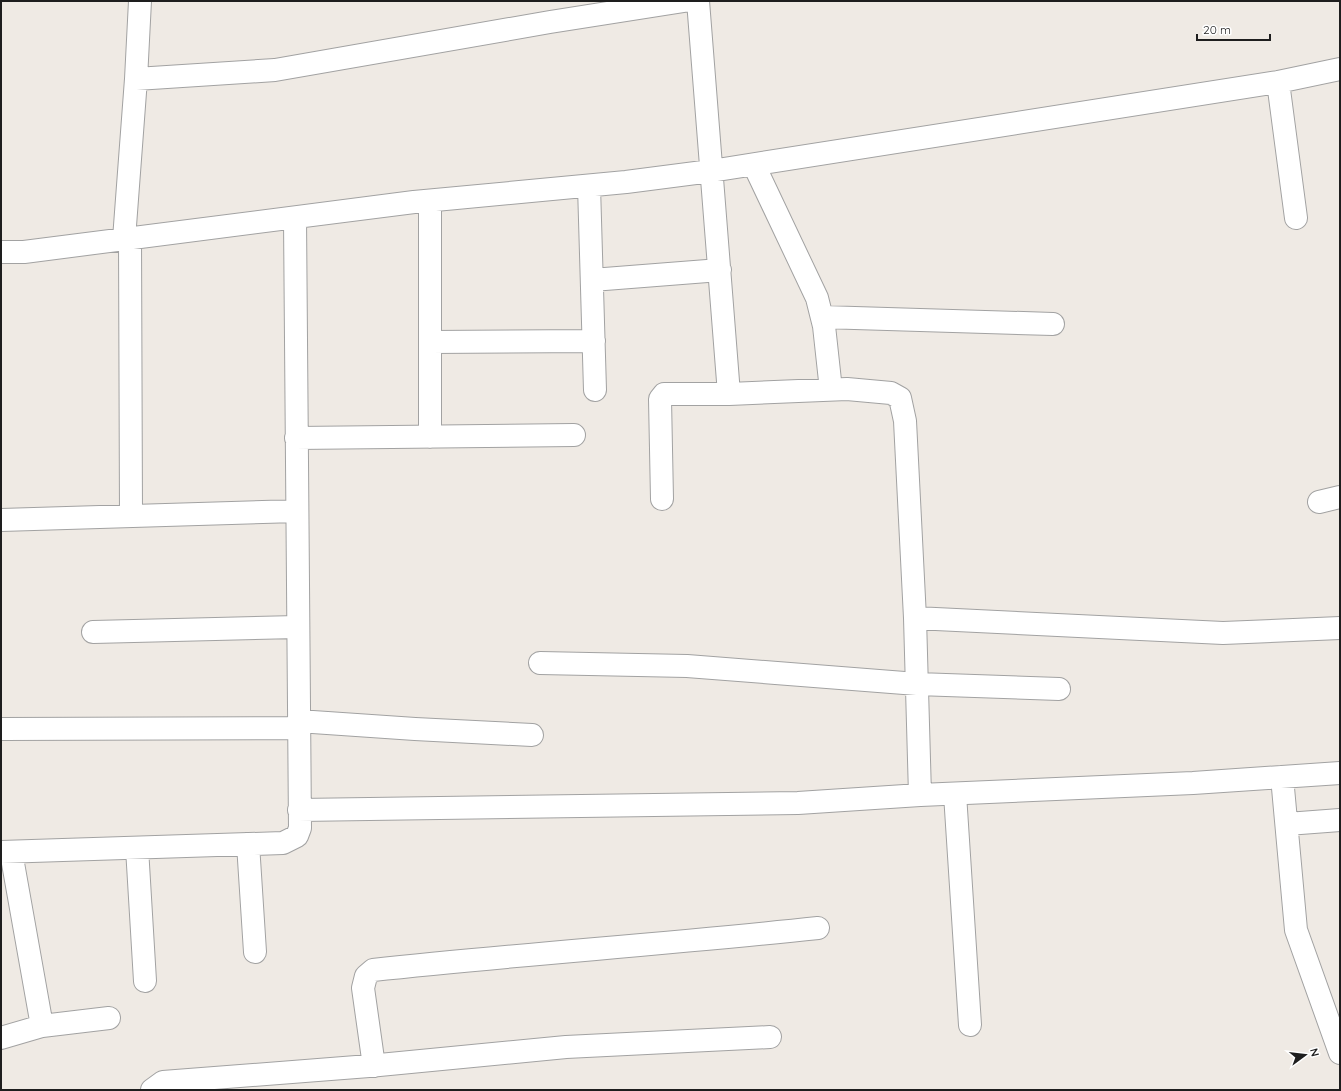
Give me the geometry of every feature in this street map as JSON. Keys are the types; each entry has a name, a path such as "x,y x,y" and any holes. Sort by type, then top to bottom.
{"street":[{"path":"131,516 127,239 140,1"},
{"path":"136,79 274,70 550,22 684,1"},
{"path":"698,1 729,394"},
{"path":"1,252 24,252 430,201 589,186 712,171 1278,82 1340,69"},
{"path":"1278,82 1296,218"},
{"path":"754,165 816,298 824,326 831,390"},
{"path":"589,186 595,390"},
{"path":"430,201 430,437"},
{"path":"42,1026 6,852 283,842 297,836 300,828 297,627 295,218"},
{"path":"592,280 720,270"},
{"path":"822,317 1053,324"},
{"path":"430,342 594,341"},
{"path":"662,499 660,399 664,394 729,394 847,389 891,393 900,398 905,421 915,618 920,795"},
{"path":"296,438 574,435"},
{"path":"1318,502 1340,497"},
{"path":"1,520 297,511"},
{"path":"915,618 1223,633 1340,628"},
{"path":"93,632 297,627"},
{"path":"540,663 687,666 917,684 1059,689"},
{"path":"1,729 298,724 532,735"},
{"path":"300,810 798,802 1340,773"},
{"path":"1282,777 1296,930 1340,1053"},
{"path":"955,794 970,1025"},
{"path":"1286,824 1340,820"},
{"path":"248,844 255,952"},
{"path":"137,848 145,981"},
{"path":"374,1066 364,988 366,976 373,970 477,959 707,940 818,928"},
{"path":"1,1038 42,1026 109,1018"},
{"path":"152,1090 163,1082 374,1066 566,1047 770,1037"}]}
